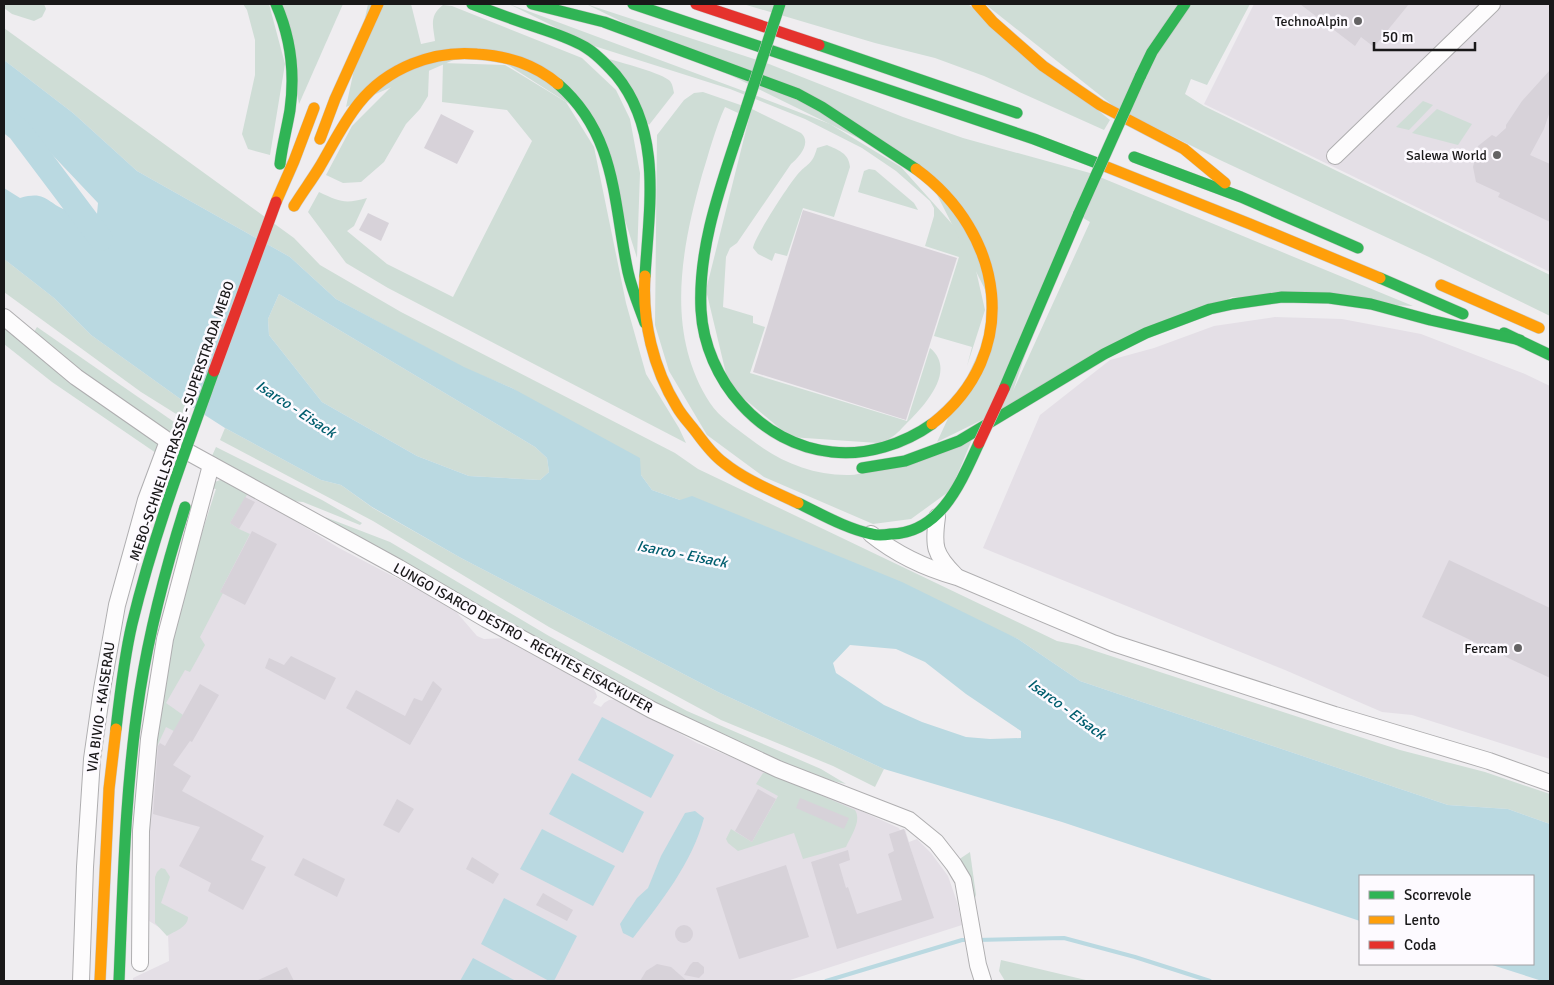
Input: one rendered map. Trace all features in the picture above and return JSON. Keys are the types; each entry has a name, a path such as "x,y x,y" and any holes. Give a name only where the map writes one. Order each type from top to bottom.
{"main road":[{"path":"276,4 287,36 292,74 290,110 280,158 276,202"},
{"path":"293,211 315,158 336,98 378,4"},
{"path":"472,4 573,41 591,50 614,73 631,96 645,128 651,175 650,223 644,290 645,323"},
{"path":"532,4 603,22 804,96 909,163 935,186 957,213 982,252 991,284 993,311 989,337 980,363 960,398 941,418 917,434 896,443 845,453 821,451 787,439 759,424 728,391 715,368 706,341 701,312 701,275 707,241 718,197 738,133 780,4"},
{"path":"633,4 1034,138 1237,217 1550,354"},
{"path":"696,4 1032,118"},
{"path":"977,4 993,22 1043,66 1100,105 1184,149 1241,196"},
{"path":"315,158 358,104 377,84 394,72 420,61 466,53 487,54 532,67 554,82 577,103 596,132 609,163 628,275 658,368 677,407 704,443 728,467 813,511 871,534 893,536 910,531 937,517 950,503 959,488 1140,77 1152,52 1185,4"},
{"path":"740,79 762,13"},
{"path":"276,202 294,161 319,94"},
{"path":"1095,142 1241,196 1367,252"},
{"name":"MEBO-SCHNELLSTRASSE - SUPERSTRADA MEBO","path":"100,981 109,789 121,686 132,625 145,575 179,468 276,202"},
{"path":"1430,280 1550,333"},
{"path":"852,468 905,461 959,441 1104,354 1146,333 1210,309 1234,304 1282,297 1329,298 1371,304 1430,320 1520,340"},
{"path":"195,480 208,459"},
{"path":"119,981 128,795 140,692 158,602 170,554 188,498"}],"street":[{"path":"1335,156 1492,4"},
{"name":"LUNGO ISARCO DESTRO - RECHTES EISACKUFER","path":"4,317 76,377 168,442 208,459 652,710 778,769 909,820 936,842 963,880 978,965 983,981"},
{"name":"VIA BIVIO - KAISERAU","path":"81,981 85,867 92,759 102,689 117,605 146,500 168,442"},
{"path":"140,963 142,831 149,739 164,639 208,459"},
{"path":"937,517 936,549 942,562 957,577"},
{"path":"871,534 889,549 934,570 957,577 1113,643 1335,716 1489,761 1550,783"}],"shaded area":[{"path":"4,4 44,4 46,9 42,17 34,21 12,14 4,8"},
{"path":"243,4 269,4 285,64 270,155 248,149 242,134 255,75 255,40 247,10"},
{"path":"281,4 343,4 299,104"},
{"path":"368,4 411,4 421,44 435,41 434,17 443,5 452,6 582,58 616,90 630,119 640,173 637,258 593,119 481,48 346,107"},
{"path":"509,4 830,124 901,167 970,244 985,310 967,366 972,347 934,336 959,257 925,246 934,216 934,208 930,201 896,171 862,148 805,119 730,89 591,45"},
{"path":"586,4 769,64 903,117 963,138 1090,173 1413,306 1232,297 937,442 997,313 925,171","holes":["1073,212 1090,222 1013,391"]},
{"path":"743,4 968,4 1110,120 1104,130 984,76 935,58 875,43"},
{"path":"985,4 1250,4 1207,85 1191,79 1185,94 1204,106 1550,275 1550,316 1429,257 1220,160 1116,108"},
{"path":"1254,4 1550,4 1550,272 1204,104"},
{"path":"4,28 294,238 320,265 401,312 675,453 698,469 1057,641 1077,645 1400,750 1485,772 1550,794 1550,824 1508,809 1448,805 1080,681 1018,639 652,490 641,475 512,388 464,368 336,299 290,257 137,171 73,113 4,60"},
{"path":"609,59 651,72 671,82 674,93 649,125"},
{"path":"443,63 505,65 566,102 594,147 626,303 646,374 686,443 388,288 346,263 308,212 319,192 343,201 367,198 354,226 347,231 387,264 453,297 532,141 507,110 442,102"},
{"path":"429,70 428,96 420,109 406,124 384,162 361,182 343,183 326,175 352,126 393,85"},
{"path":"703,92 752,109 801,133 805,141 801,154 791,164 737,243 730,248 726,257 723,307 753,316 753,323 765,327 750,373 907,421 930,348 938,357 940,367 939,378 935,388 921,408 896,434 878,443 790,437 729,386 706,290 749,118 725,107 715,132 694,203 683,262 682,320 687,348 696,376 710,403 733,426 772,454 796,466 822,473 836,475 859,474 973,437 951,490 911,519 873,524 764,477 707,435 669,371 655,325 657,135 684,100 694,93"},
{"path":"1423,101 1433,105 1409,130 1396,127"},
{"path":"1437,109 1472,124 1458,145 1412,133"},
{"path":"827,145 845,155 848,158 850,167 834,217 803,208 787,256 775,253 772,261 758,254 753,248 759,233 772,211 797,175 811,161 817,148"},
{"path":"869,169 875,170 914,203 918,210 858,192 864,171"},
{"path":"4,259 54,298 91,335 186,403 181,417 141,392 4,292"},
{"path":"279,294 535,447 547,458 549,472 540,480 469,476 417,456 322,402 269,335 268,319"},
{"name":"Fercam","path":"1275,317 1342,319 1421,334 1525,374 1550,386 1550,759 1412,715 1382,712 1285,670 983,548 1040,415 1110,360 1154,348 1214,326"},
{"path":"4,323 162,444 156,453 52,382 4,344"},
{"path":"37,327 177,424 173,435 78,368 34,332"},
{"path":"225,428 321,480 341,485 373,508 461,558 718,692 884,769 875,787 833,766 721,720 549,627 373,521 220,440"},
{"path":"216,447 322,500 362,523 360,525 303,502 291,501 211,458"},
{"path":"223,479 339,548 452,607 477,636 484,639 506,638 592,686 597,697 593,703 601,707 609,700 617,699 697,743 852,807 900,830 905,829 909,842 917,839 931,853 948,876 957,902 962,925 787,981 133,981 133,978 169,961 168,933 146,919 149,813 154,753 192,564 216,489 212,488 215,482"},
{"path":"223,479 248,493 230,523 250,534 220,592 223,593 200,637 205,645 190,672 185,670 166,703 183,715 174,731 166,727 154,753 168,661 192,564 216,489 212,488 215,482"},
{"path":"325,517 390,542 549,636 687,711 821,769 846,784 790,766 727,740 604,677 331,524"},
{"path":"763,773 769,773 855,810 857,824 846,847 803,859 794,833 738,851 728,843 726,839 731,829 752,842 778,796 756,784"},
{"path":"970,852 976,895 975,898 958,860"},
{"path":"161,868 165,869 170,877 161,903 188,917 183,926 167,936 155,923 155,877"},
{"path":"1001,960 1090,981 1005,981 999,971"}],"water":[{"path":"4,60 73,113 137,171 290,257 336,299 464,367 512,388 640,458 641,475 652,490 680,500 692,496 902,582 1018,639 1080,681 1448,805 1508,809 1550,824 1550,981 1542,981 1492,965 1534,965 1534,875 1359,875 1359,921 1062,822 884,769 718,692 461,558 372,507 341,485 321,480 225,428 186,403 91,335 54,298 4,259 4,188 20,198 29,196 42,197 61,208 75,213 97,214 98,203 26,127 4,110","holes":["279,294 535,447 547,458 549,472 540,480 469,476 417,456 322,402 269,335 268,319","850,645 896,649 925,662 966,694 1021,731 1021,738 990,739 966,737 922,722 884,705 836,673 833,663"]},
{"path":"602,717 674,755 651,798 578,760"},
{"path":"572,773 644,812 623,853 549,814"},
{"path":"695,811 704,818 699,835 684,866 665,896 633,938 623,933 620,924 637,898 648,888 661,856 685,813"},
{"path":"542,829 615,866 593,906 520,869"},
{"path":"504,898 577,936 554,981 549,981 481,944"},
{"path":"473,958 516,981 460,981"}],"building":[{"name":"TechnoAlpin","path":"1300,4 1409,4 1374,47 1361,37 1355,46"},
{"path":"1550,70 1550,111 1544,129 1530,155 1550,164 1550,222 1498,197 1500,193 1476,182 1473,167 1478,146 1492,135 1496,137 1506,128 1506,125 1522,101"},
{"path":"441,114 474,131 457,164 424,148"},
{"path":"803,210 957,258 906,420 753,372"},
{"path":"368,213 389,223 381,241 359,230"},
{"path":"245,497 255,502 239,529 230,523"},
{"path":"252,531 277,544 245,605 220,592"},
{"name":"Fercam","path":"1449,560 1550,608 1550,678 1422,617"},
{"path":"291,656 336,678 325,700 265,668 269,658 284,665"},
{"path":"433,681 442,689 410,745 346,708 356,690 405,716 414,698 422,701"},
{"path":"200,684 219,695 192,742 190,741 173,765 191,776 182,791 264,836 251,860 266,867 243,910 208,891 211,883 179,866 200,827 153,814 158,746 160,743 165,746"},
{"path":"758,789 776,799 752,842 735,831"},
{"path":"800,798 849,818 844,829 796,808"},
{"path":"397,799 414,809 399,833 383,825"},
{"path":"904,829 934,918 837,949 811,862 848,850 850,860 839,864 846,888 848,887 857,914 902,900 888,854 894,851 889,834"},
{"path":"472,857 499,874 493,884 466,869"},
{"path":"303,858 345,879 337,897 294,875"},
{"path":"786,865 809,937 739,959 716,888"},
{"path":"543,893 573,910 567,921 536,905"},
{"path":"684,925 690,928 693,934 690,940 684,943 678,940 675,934 678,928"},
{"path":"693,962 698,962 704,967 704,973 699,978 684,975"},
{"path":"657,964 671,967 687,981 640,981 646,971"},
{"path":"287,967 294,981 256,981"}],"waterway":[{"name":"Isarco - Eisack","path":"4,118 19,130 101,239"},
{"path":"977,940 1064,938 1135,957 1210,981"},
{"path":"826,981 962,940 970,940"}],"traffic: fast":[{"path":"276,4 285,30 292,70 290,110 280,164"},
{"path":"472,4 561,36 585,47 598,56 613,71 631,97 641,121 650,171 649,224 645,276"},
{"path":"532,4 604,22 798,94 822,107 916,169"},
{"path":"633,4 1034,139 1102,165"},
{"path":"738,133 780,4"},
{"path":"1140,77 1152,52 1185,4"},
{"path":"819,45 1017,113"},
{"path":"1079,213 1140,77"},
{"path":"558,84 577,104 592,125 602,147 615,195 628,272 645,323"},
{"path":"738,133 711,220 706,242 701,287 701,310 705,336 713,361 725,384 741,405 760,422 782,437 806,447 845,453 871,450 897,443 932,424"},
{"path":"1134,157 1241,197 1358,248"},
{"path":"1004,389 1079,213"},
{"path":"1380,278 1463,314"},
{"path":"862,468 905,461 959,441 1104,354 1146,333 1210,309 1233,304 1282,297 1329,298 1371,304 1430,320 1520,340"},
{"path":"1504,333 1550,355"},
{"path":"116,729 132,624 149,559 214,371"},
{"path":"798,503 834,521 874,535 908,531 923,525 947,503 965,474 979,443"},
{"path":"119,981 125,836 131,763 140,691 165,575 185,507"}],"traffic: slow":[{"path":"320,139 335,99 378,4"},
{"path":"977,4 993,22 1043,66 1100,105 1184,149 1225,183"},
{"path":"294,206 359,103 383,80 412,64 444,55 488,55 510,59 530,66 558,84"},
{"path":"276,202 314,108"},
{"path":"1102,165 1380,278"},
{"path":"916,169 946,195 969,226 984,259 992,294 991,329 981,363 961,395 932,424"},
{"path":"645,276 645,310 651,344 661,376 679,410 709,449 724,463 750,480 798,503"},
{"path":"1441,285 1539,328"},
{"path":"100,981 109,789 116,729"}],"traffic: jam":[{"path":"696,4 819,45"},
{"path":"214,371 276,202"},
{"path":"979,443 1004,389"}],"place":[{"name":"TechnoAlpin","path":"1358,21"},
{"name":"Salewa World","path":"1497,155"},
{"name":"Fercam","path":"1518,648"}]}
